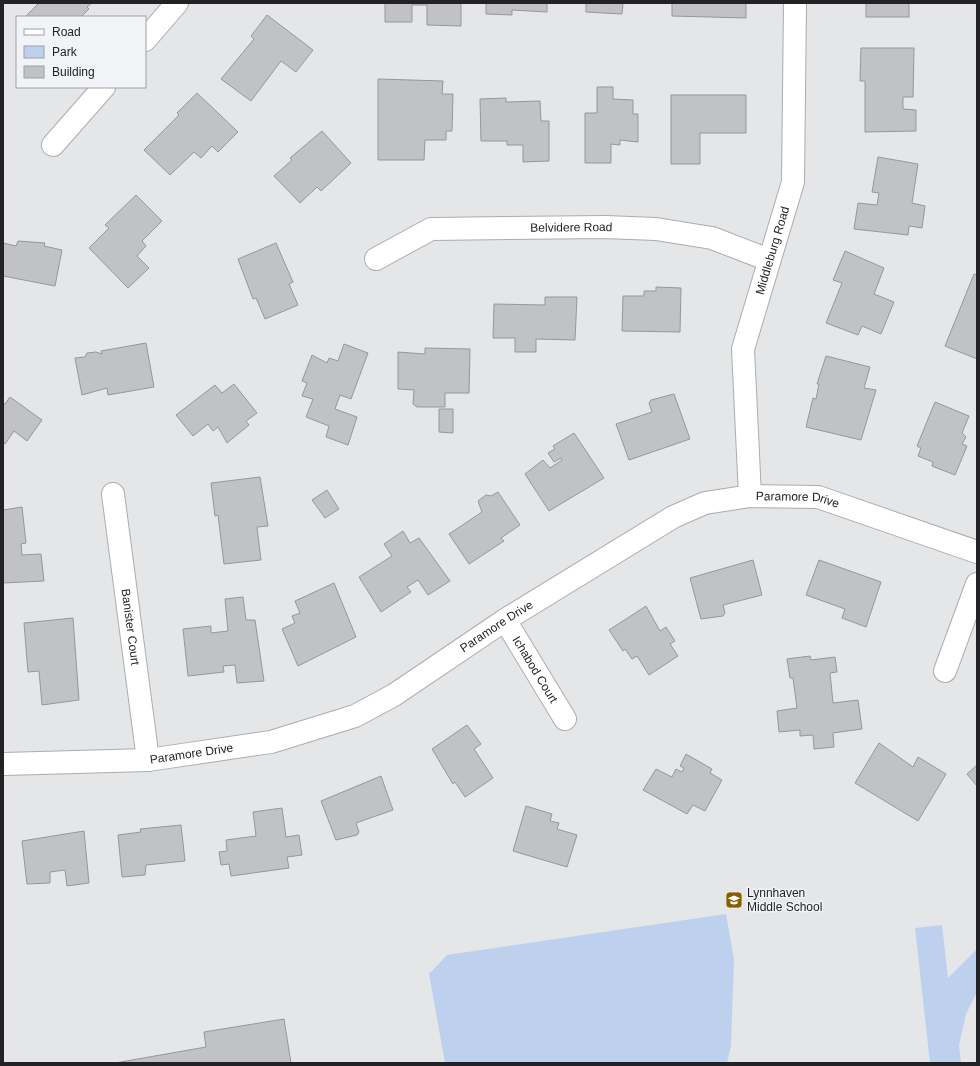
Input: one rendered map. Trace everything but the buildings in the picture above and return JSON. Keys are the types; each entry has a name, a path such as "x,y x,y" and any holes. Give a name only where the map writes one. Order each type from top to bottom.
{"street":[{"path":"146,39 177,3"},
{"name":"Middleburg Road","path":"750,496 743,349 793,182 795,3"},
{"path":"53,145 103,88"},
{"name":"Belvidere Road","path":"376,259 431,229 605,227 656,230 712,238 769,260"},
{"name":"Banister Court","path":"113,494 148,760"},
{"name":"Paramore Drive","path":"3,764 148,760 271,742 355,716 394,695 506,620 673,517 704,504 750,496 818,497 977,552"},
{"path":"945,671 977,584"},
{"name":"Ichabod Court","path":"506,620 565,719"}],"green space":[{"path":"726,914 734,959 731,1046 727,1063 445,1063 429,974 447,955"},
{"path":"942,925 948,978 977,949 977,992 966,1014 959,1045 961,1063 930,1063 915,928"}],"place":[{"name":"Lynnhaven Middle School","path":"734,900"}]}
